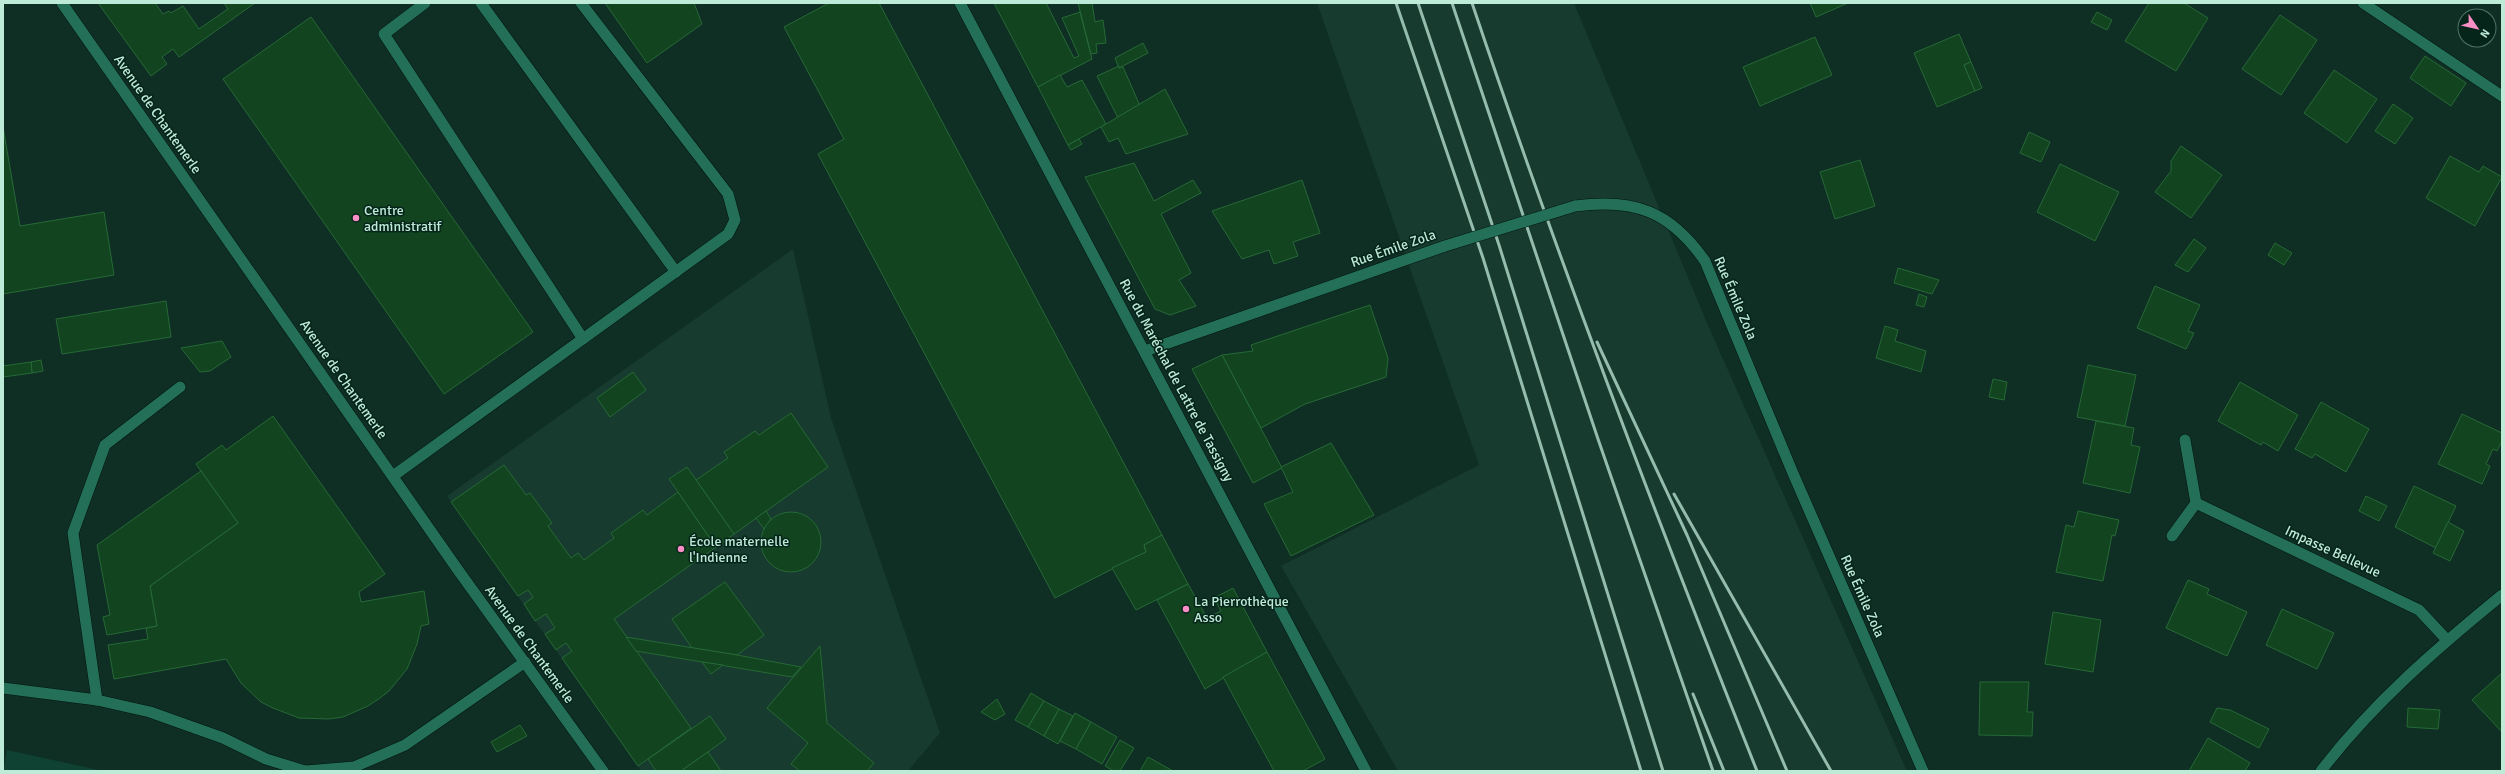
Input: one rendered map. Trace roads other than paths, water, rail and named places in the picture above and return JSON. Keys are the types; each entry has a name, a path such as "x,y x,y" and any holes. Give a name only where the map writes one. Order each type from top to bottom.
{"street":[{"name":"Avenue de Chantemerle","path":"62,3 393,476 603,771"},
{"path":"425,3 384,34 583,339"},
{"path":"481,3 676,272"},
{"path":"393,476 728,234 735,220 728,194 582,3"},
{"name":"Rue du Maréchal de Lattre de Tassigny","path":"960,3 1366,771"},
{"path":"2363,3 2502,96"},
{"name":"Rue Émile Zola","path":"1145,351 1445,246 1575,206 1602,202 1626,204 1665,219 1682,232 1705,261 1795,478 1923,771"},
{"path":"96,700 73,532 105,445 180,387"},
{"path":"2172,536 2196,503 2185,440"},
{"name":"Impasse Bellevue","path":"2196,503 2403,601 2419,610 2447,640"},
{"path":"2320,771 2349,733 2447,640 2502,595"},
{"path":"3,688 96,700 150,712 223,738 266,760 306,771 354,767 405,745 525,662"}],"railway":[{"path":"1396,3 1483,258 1641,771"},
{"path":"1418,3 1499,245 1663,771"},
{"path":"1452,3 1598,439 1713,771"},
{"path":"1472,3 1539,197 1609,389 1757,771"},
{"path":"1597,342 1687,535 1787,771"},
{"path":"1674,494 1831,771"},
{"path":"1693,694 1724,771"}],"place":[{"name":"Centre administratif","path":"356,218"},
{"name":"École maternelle l'Indienne","path":"681,549"},
{"name":"La Pierrothèque Asso","path":"1186,609"}]}
